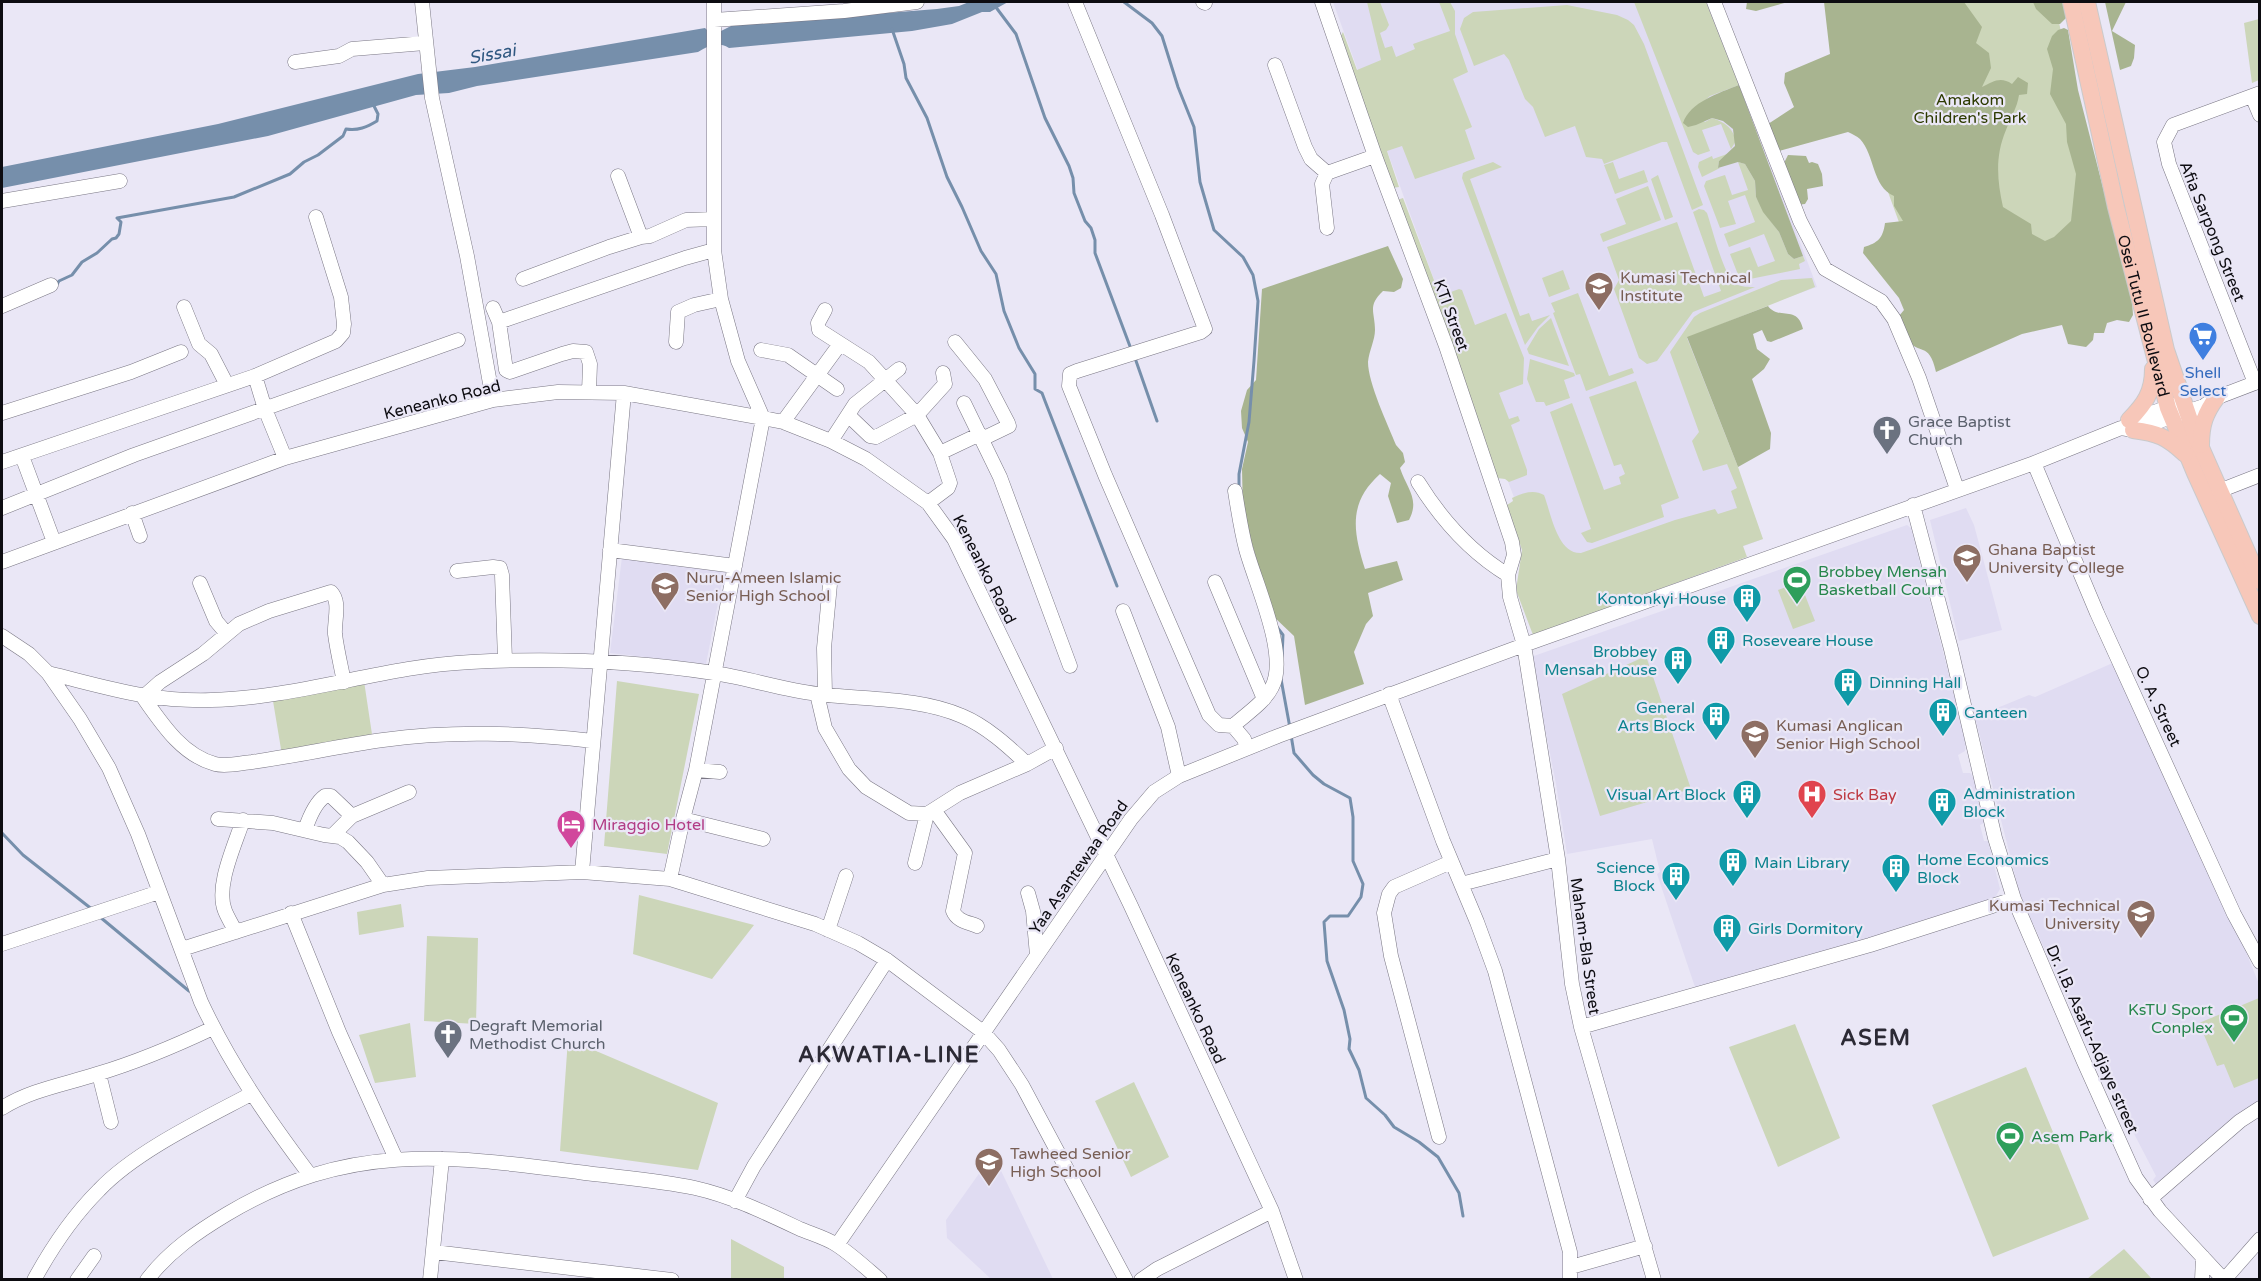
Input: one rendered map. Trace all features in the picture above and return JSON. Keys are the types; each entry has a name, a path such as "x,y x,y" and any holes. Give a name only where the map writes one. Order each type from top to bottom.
{"main road":[{"name":"Osei Tutu II Boulevard","path":"2071,2 2116,207 2152,347 2259,616"},
{"name":"Osei Tutu II Boulevard","path":"2087,2 2177,410"},
{"path":"2152,347 2151,390 2128,426 2163,436 2195,453 2202,423 2215,398"},
{"name":"Osei Tutu II Boulevard","path":"2195,453 2219,491 2259,581"}],"street":[{"path":"422,2 432,98 467,256 492,395"},
{"path":"670,879 696,770 763,418 738,361 721,299 714,250 714,2"},
{"path":"714,22 917,2"},
{"path":"1074,2 1162,215 1205,328 1201,332 1077,371 1070,374 1069,386 1207,710 1219,725 1233,726 1264,699 1273,686 1277,657 1266,611 1246,549 1235,490"},
{"name":"KTI Street","path":"1322,2 1375,156 1442,335 1496,489 1514,555 1508,575 1510,597 1524,645"},
{"path":"1714,2 1800,221 1825,269 1881,301 1894,319 1919,378 1957,489"},
{"path":"296,62 339,56 352,49 425,43"},
{"path":"1275,65 1305,147 1311,159 1327,173"},
{"path":"2256,94 2259,115"},
{"name":"Afia Sarpong Street","path":"2256,94 2173,126 2167,132 2164,142 2165,153 2257,382"},
{"path":"1327,228 1322,184 1327,173 1375,156"},
{"path":"618,176 640,237"},
{"path":"2,201 120,181"},
{"path":"2,462 255,376 336,341 343,333 343,311 316,217"},
{"path":"523,279 640,237 650,236 686,220 714,219"},
{"path":"499,322 684,258 714,250"},
{"path":"2,306 51,285"},
{"path":"676,342 678,312 694,305 721,299"},
{"path":"184,307 198,344 210,352 227,385"},
{"path":"492,395 506,370 499,322 493,308"},
{"path":"825,310 818,327 819,330 869,362 917,415 940,453 950,483 948,488 928,503"},
{"path":"2,505 37,495 134,455 458,340"},
{"path":"940,453 1009,426 985,379 955,342"},
{"path":"783,423 840,344"},
{"path":"761,350 778,351 789,355 837,389"},
{"path":"506,370 510,372 573,351 586,352 590,364 589,392"},
{"path":"2,413 131,372 181,352"},
{"path":"831,441 855,404 899,369"},
{"path":"848,415 873,438 917,415 945,384 943,373"},
{"path":"255,376 265,409 285,458"},
{"name":"Yaa Asantewaa Road","path":"837,1245 1106,854 1149,797 1179,776 1389,694 2034,463 2128,426 2177,410 2204,406 2215,398 2257,382"},
{"path":"582,872 624,393"},
{"name":"Keneanko Road","path":"2,562 285,458 492,395 624,393 783,423 831,441 866,459 928,503 954,539 1056,748 1272,1211 1296,1280"},
{"path":"964,403 1000,477 1070,666"},
{"path":"22,456 54,542"},
{"name":"O. A. Street","path":"2034,463 2097,613 2170,768 2234,914 2259,962"},
{"path":"2219,491 2259,475"},
{"path":"1418,482 1436,511 1458,534 1492,565 1508,575"},
{"name":"Dr. I.B. Asafu-Adjaye street","path":"1913,505 1951,648 1995,838 2014,899 2136,1178 2150,1199 2224,1280"},
{"path":"132,513 140,536"},
{"path":"610,550 735,566"},
{"path":"458,572 500,568 506,660"},
{"path":"1215,582 1264,699"},
{"path":"200,583 216,621 227,634"},
{"path":"830,584 821,694 825,728 849,769 866,787 909,813 930,812 960,793 1027,764 1056,748"},
{"path":"143,697 160,682 203,654 253,616 331,592 335,596 335,634 344,682"},
{"path":"1123,611 1168,727 1179,776"},
{"path":"2,636 29,654 48,673 80,719 109,768 138,834 201,1002 213,1028 265,1116 310,1175"},
{"name":"Maham-Bla Street","path":"1524,645 1558,859 1572,984 1581,1027 1654,1280"},
{"path":"48,673 143,697 210,700 245,698 416,668 506,660 555,659 714,673 821,694 930,706 962,715 979,725 1027,764"},
{"path":"1389,694 1451,862 1495,971 1570,1251 1570,1273 1645,1246"},
{"path":"143,697 163,726 189,751 204,760 219,765 272,759 383,740 462,732 527,734 593,741"},
{"path":"1233,726 1244,739 1247,748"},
{"path":"696,770 720,772"},
{"path":"332,836 352,816 409,792"},
{"path":"305,830 321,799 326,796 331,796 352,816"},
{"path":"915,863 930,812"},
{"path":"930,812 965,853 953,911 960,920 977,926"},
{"path":"218,819 273,823 340,837 367,862 383,885"},
{"path":"683,819 763,839"},
{"path":"236,932 224,910 222,896 224,877 243,820"},
{"path":"1461,884 1558,859"},
{"path":"1439,1137 1391,956 1384,913 1389,894 1394,887 1451,862"},
{"path":"182,949 383,885 428,878 582,872 670,879 815,924 858,943 887,960 983,1032 999,1050 1012,1069 1126,1280"},
{"path":"828,930 846,876"},
{"path":"2,944 159,892"},
{"path":"1028,893 1033,911 1037,955"},
{"path":"1581,1027 1870,945 2014,899"},
{"path":"291,914 339,1032 396,1159"},
{"path":"735,1201 766,1146 887,960"},
{"path":"2,1108 22,1097 151,1056 213,1028"},
{"path":"99,1074 111,1122"},
{"path":"34,1280 52,1247 99,1189 141,1157 201,1120 251,1094"},
{"path":"2150,1199 2240,1121 2259,1108"},
{"path":"147,1280 175,1249 197,1232 242,1206 310,1175 347,1165 396,1159 442,1159 498,1162 694,1188 735,1201 837,1245 880,1280"},
{"path":"430,1280 442,1159"},
{"path":"1140,1280 1157,1269 1272,1211"},
{"path":"2224,1280 2259,1239"},
{"path":"434,1252 637,1278 672,1280"},
{"path":"77,1280 94,1256"},
{"path":"2202,1280 2203,1257"}],"shaded area":[{"name":"Kumasi Technical Institute","path":"1333,2 1709,2 1817,287 1687,334 1763,539 1576,608 1551,595"},
{"name":"Ghana Baptist University College","path":"1966,508 1974,525 2002,630 1959,641 1930,520"},
{"name":"Kumasi Anglican Senior High School","path":"1907,525 1911,528 1966,741 1965,751 1958,755 1963,773 1970,773 1974,778 1986,822 1980,825 1984,841 1988,841 2000,889 1993,901 1697,993 1657,874 1660,872 1652,839 1567,854 1531,657"},
{"name":"Nuru-Ameen Islamic Senior High School","path":"622,557 724,572 706,664 610,653"},
{"name":"Kumasi Technical University","path":"2115,662 2220,889 2259,984 2259,1104 2158,1187 2153,1180 2156,1176 2091,1051 2020,895 1975,717 2029,695 2035,697"},
{"name":"Tawheed Senior High School","path":"993,1154 1053,1279 991,1279 947,1238 946,1220"}],"green space":[{"path":"1367,2 1380,2 1389,25 1380,33 1385,48 1392,46 1396,57 1415,49 1413,44 1450,31 1439,2 1450,2 1455,11 1455,34 1468,72 1453,79 1472,127 1465,130 1475,159 1415,179 1402,146 1387,151 1399,187 1392,188 1340,37 1343,32 1357,70 1381,60"},
{"path":"1634,2 1706,2 1739,85 1710,96 1689,114 1705,122 1712,118 1728,126 1736,141 1731,149 1721,124 1702,130 1710,151 1698,155 1693,152"},
{"path":"1747,2 1788,2 1756,11 1746,9"},
{"name":"Amakom Children's Park","path":"1824,2 1964,2 1982,27 1976,43 1989,53 1991,68 1982,87 2000,80 2012,84 2018,77 2028,83 2027,94 2019,95 2002,140 1998,168 1999,187 2003,207 2031,224 2032,234 2045,241 2054,237 2071,221 2076,174 2067,142 2066,124 2050,94 2053,69 2047,49 2052,36 2058,30 2064,28 2068,30 2078,90 2132,301 2133,315 2129,322 2117,320 2107,323 2104,333 2094,333 2093,340 2086,347 2068,344 2062,325 2022,334 1936,372 1927,352 1915,347 1907,339 1899,316 1904,310 1899,298 1863,253 1864,247 1879,239 1885,223 1903,221 1894,206 1894,196 1882,186 1865,146 1859,138 1848,132 1779,151 1768,124 1794,107 1784,83 1785,73 1830,54"},
{"name":"Amakom Children's Park","path":"1831,2 2054,2 2125,298 1948,357 1832,38"},
{"path":"2033,2 2067,2 2068,16 2060,24 2052,24 2036,9"},
{"path":"2105,2 2126,2 2112,31 2135,45 2134,58 2131,66 2120,70"},
{"path":"1567,5 1617,15 1634,25 1644,44 1703,205 1692,210 1667,142 1604,164 1602,159 1586,157 1575,126 1545,137 1533,107 1525,99 1509,60 1504,54 1474,66 1460,29 1464,18 1473,12"},
{"path":"2259,19 2259,80 2252,83 2244,23"},
{"path":"1739,85 1803,256 1794,259 1788,254 1779,232 1763,212 1756,197 1755,181 1745,164 1738,162 1718,168 1719,161 1735,146 1733,129 1723,121 1712,118 1688,127 1683,123 1692,109 1699,104"},
{"path":"1727,154 1719,161 1718,168 1720,168 1702,177 1698,167 1699,162 1712,156 1713,159"},
{"path":"1788,155 1806,156 1809,163 1818,164 1822,174 1823,186 1807,189 1808,199 1805,204 1796,205 1784,163"},
{"path":"1493,162 1502,167 1470,179 1520,316 1529,313 1532,321 1550,315 1525,345 1462,178 1463,173"},
{"path":"1613,162 1619,179 1644,170 1648,182 1615,194 1604,165"},
{"path":"1738,162 1745,164 1755,181 1756,197 1779,232 1788,254 1794,259 1803,256 1805,261 1799,264 1800,269 1750,279 1741,278 1737,272 1730,254 1750,247 1758,267 1775,261 1764,234 1729,247 1724,234 1755,222 1745,195 1728,201 1736,224 1720,228 1704,186 1706,181 1725,175 1732,195 1748,190"},
{"path":"1658,175 1673,217 1665,220 1651,179"},
{"path":"1648,186 1661,220 1603,242 1600,234 1626,224 1616,199"},
{"path":"1403,198 1440,296 1462,290 1475,325 1506,313 1524,358 1523,384 1499,393 1509,419 1518,416 1520,421 1511,425 1527,475 1509,482 1497,478 1397,200"},
{"path":"1699,209 1707,213 1723,263 1732,280 1740,286 1755,287 1693,312 1657,361 1647,364 1639,358 1614,289 1619,280 1607,247 1677,222 1704,297 1721,291 1693,212"},
{"path":"1388,246 1403,279 1401,288 1394,292 1383,291 1373,305 1375,334 1368,362 1371,381 1379,404 1396,445 1403,453 1405,462 1400,468 1411,494 1413,506 1409,520 1397,523 1388,496 1391,483 1380,474 1362,496 1356,518 1356,530 1365,569 1397,561 1403,580 1368,593 1373,616 1366,624 1354,652 1364,684 1305,705 1294,636 1273,616 1243,513 1242,469 1248,442 1242,428 1241,411 1247,390 1256,380 1262,289"},
{"path":"1563,270 1570,289 1549,297 1542,278"},
{"path":"1812,278 1815,287 1687,338 1738,467 1763,539 1743,546 1747,557 1533,635 1516,590 1522,550 1507,505 1513,501 1512,498 1528,492 1544,495 1552,522 1561,540 1573,552 1581,553 1675,520 1715,509 1718,514 1737,508 1731,491 1737,488 1727,464 1703,471 1692,441 1699,432 1670,352 1694,317 1700,313 1781,280"},
{"path":"1578,293 1609,376 1632,368 1634,373 1586,391 1580,374 1576,375 1551,303"},
{"path":"1768,306 1777,312 1797,317 1803,329 1771,342 1767,341 1762,330 1753,334 1757,349 1770,359 1764,369 1752,379 1771,433 1770,449 1738,467 1687,337"},
{"path":"1551,318 1569,366 1529,354 1527,349 1539,329"},
{"path":"1530,359 1574,373 1575,376 1564,380 1570,398 1546,406 1544,402 1536,402 1527,379"},
{"path":"1636,381 1679,498 1661,505 1664,517 1592,543 1587,542 1581,533 1591,529 1550,412 1572,403 1604,490 1621,484 1619,477 1625,474 1621,464 1614,466 1589,397"},
{"name":"Brobbey Mensah Basketball Court","path":"1800,582 1815,621 1793,629 1778,590"},
{"path":"1646,656 1691,789 1600,816 1562,694"},
{"path":"364,681 373,741 282,755 272,695"},
{"path":"617,681 699,694 667,854 604,846"},
{"path":"639,895 754,925 712,979 633,954"},
{"path":"401,904 404,927 359,935 357,912"},
{"path":"427,936 478,938 476,1024 424,1021"},
{"name":"KsTU Sport Conplex","path":"2259,998 2259,1078 2234,1088 2224,1064 2217,1066 2199,1023"},
{"path":"410,1023 416,1077 375,1083 359,1035"},
{"path":"1795,1024 1840,1138 1778,1167 1729,1047"},
{"path":"568,1039 718,1103 698,1170 560,1151"},
{"name":"Asem Park","path":"2026,1067 2089,1219 1993,1257 1932,1105"},
{"path":"1134,1082 1169,1157 1131,1177 1095,1101"},
{"path":"731,1239 784,1267 784,1279 731,1279"},
{"path":"2124,1249 2152,1279 2087,1279"}],"water":[{"path":"969,2 1008,2 990,12 982,12 952,24 912,31 729,48 709,46 698,52 477,86 449,93 416,95 268,136 2,188 2,167 218,124 418,74 475,67 705,28 709,32 721,31 733,25 937,9"}],"waterway":[{"path":"1124,2 1152,23 1162,36 1178,87 1194,127 1200,182 1214,230 1243,257 1253,275 1258,301 1249,422 1239,474 1239,489"},
{"path":"995,6 1016,34 1045,118 1069,166 1074,193 1085,221 1091,228 1095,240 1095,253 1131,349"},
{"path":"892,29 904,64 906,78 927,118 947,177 981,251 996,274 1004,311 1019,348 1035,374 1035,389 1042,393 1117,586"},
{"path":"56,286 59,281 72,275 82,262 116,238 121,222 117,218 234,197 290,174 343,136 346,129 362,128 377,121 378,114 374,106"},
{"path":"1135,358 1157,421"},
{"path":"1277,627 1283,635 1282,657"},
{"path":"1281,679 1290,728"},
{"path":"1291,735 1294,753 1313,775 1324,784 1350,798 1353,817 1353,861 1363,884 1361,897 1348,916 1330,916 1324,922 1327,961 1344,1010 1350,1039 1349,1049 1359,1070 1366,1098 1385,1115 1394,1127 1438,1157 1459,1193 1463,1216"},
{"path":"2,833 23,855 93,910"},
{"path":"100,917 189,991"}],"place":[{"name":"Kumasi Technical Institute","path":"1599,312"},
{"name":"Shell Select","path":"2203,362"},
{"name":"Grace Baptist Church","path":"1887,456"},
{"name":"Ghana Baptist University College","path":"1967,584"},
{"name":"Brobbey Mensah Basketball Court","path":"1797,606"},
{"name":"Nuru-Ameen Islamic Senior High School","path":"665,612"},
{"name":"Kontonkyi House","path":"1747,624"},
{"name":"Roseveare House","path":"1721,666"},
{"name":"Brobbey Mensah House","path":"1678,686"},
{"name":"Dinning Hall","path":"1848,708"},
{"name":"Canteen","path":"1943,738"},
{"name":"General Arts Block","path":"1716,742"},
{"name":"Kumasi Anglican Senior High School","path":"1755,760"},
{"name":"Visual Art Block","path":"1747,820"},
{"name":"Sick Bay","path":"1812,820"},
{"name":"Administration Block","path":"1942,828"},
{"name":"Miraggio Hotel","path":"571,850"},
{"name":"Main Library","path":"1733,888"},
{"name":"Home Economics Block","path":"1896,894"},
{"name":"Science Block","path":"1676,902"},
{"name":"Kumasi Technical University","path":"2141,940"},
{"name":"Girls Dormitory","path":"1727,954"},
{"name":"KsTU Sport Conplex","path":"2234,1044"},
{"name":"Degraft Memorial Methodist Church","path":"448,1060"},
{"name":"Asem Park","path":"2010,1162"},
{"name":"Tawheed Senior High School","path":"989,1188"}],"district":[{"name":"ASEM","path":"1876,1037"},
{"name":"AKWATIA-LINE","path":"889,1054"}],"water label":[{"name":"Sissai","path":"492,54"}]}
